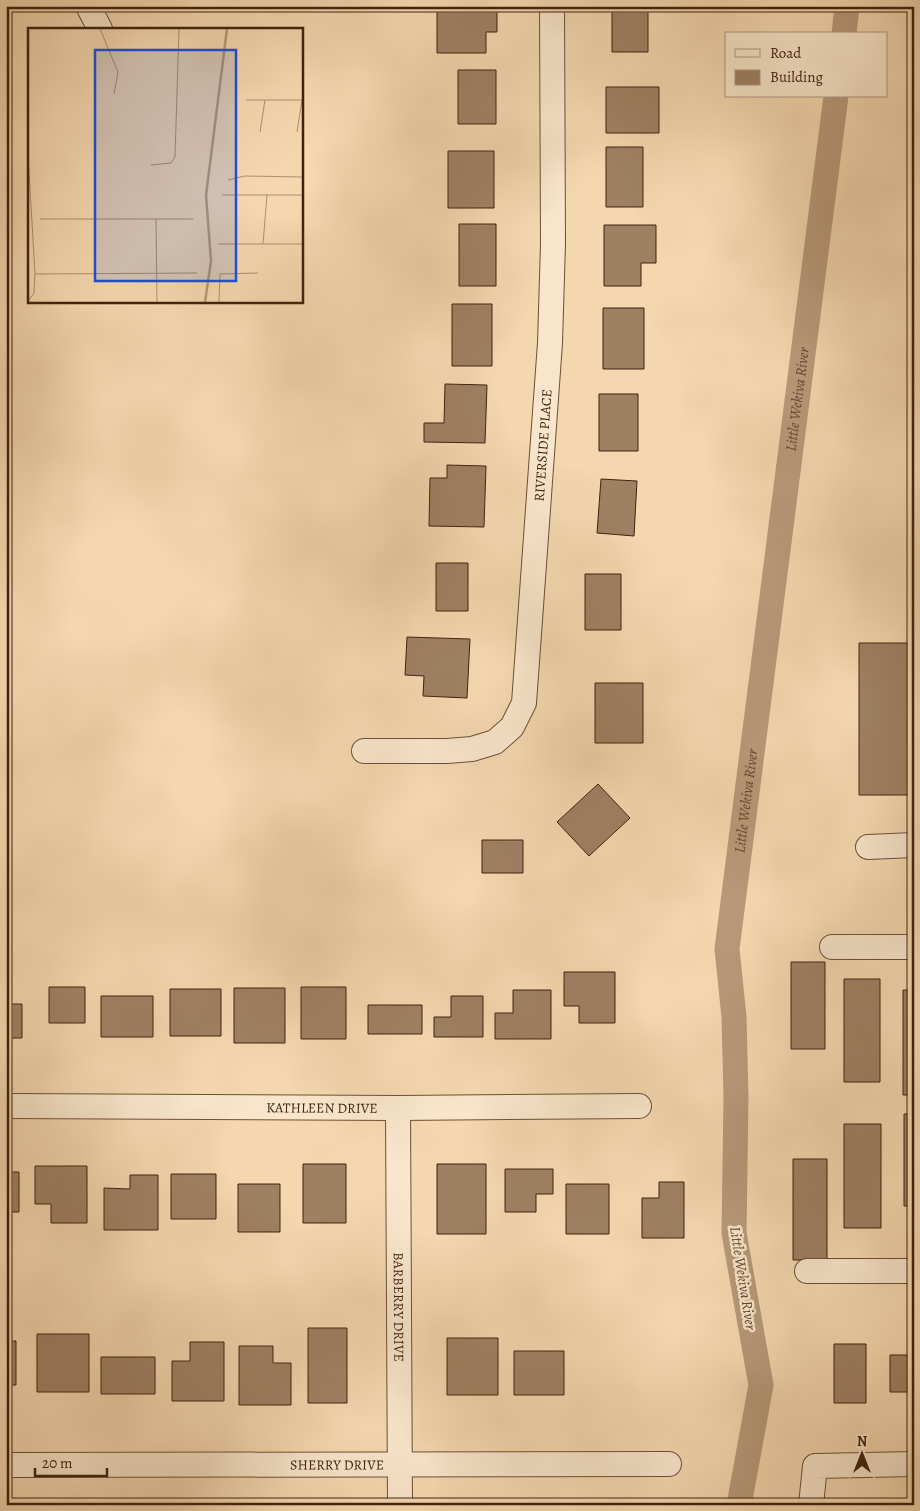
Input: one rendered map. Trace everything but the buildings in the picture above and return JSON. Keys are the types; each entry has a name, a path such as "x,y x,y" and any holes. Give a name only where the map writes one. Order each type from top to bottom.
{"street":[{"path":"88,6 99,28"},
{"name":"RIVERSIDE PLACE","path":"364,751 447,751 472,749 495,742 512,727 524,703 550,343 553,244 552,6"},
{"path":"868,848 914,845"},
{"path":"832,947 914,947"},
{"name":"KATHLEEN DRIVE","path":"6,1106 398,1108 640,1106"},
{"name":"BARBERRY DRIVE","path":"398,1108 400,1505"},
{"path":"808,1271 914,1271"},
{"name":"SHERRY DRIVE","path":"6,1465 669,1464"},
{"path":"811,1505 814,1466 914,1464"}],"waterway":[{"name":"Little Wekiva River","path":"844,32 847,6"},
{"name":"Little Wekiva River","path":"739,1505 761,1385 734,1233 736,1096 734,1017 727,949 836,98"}]}
